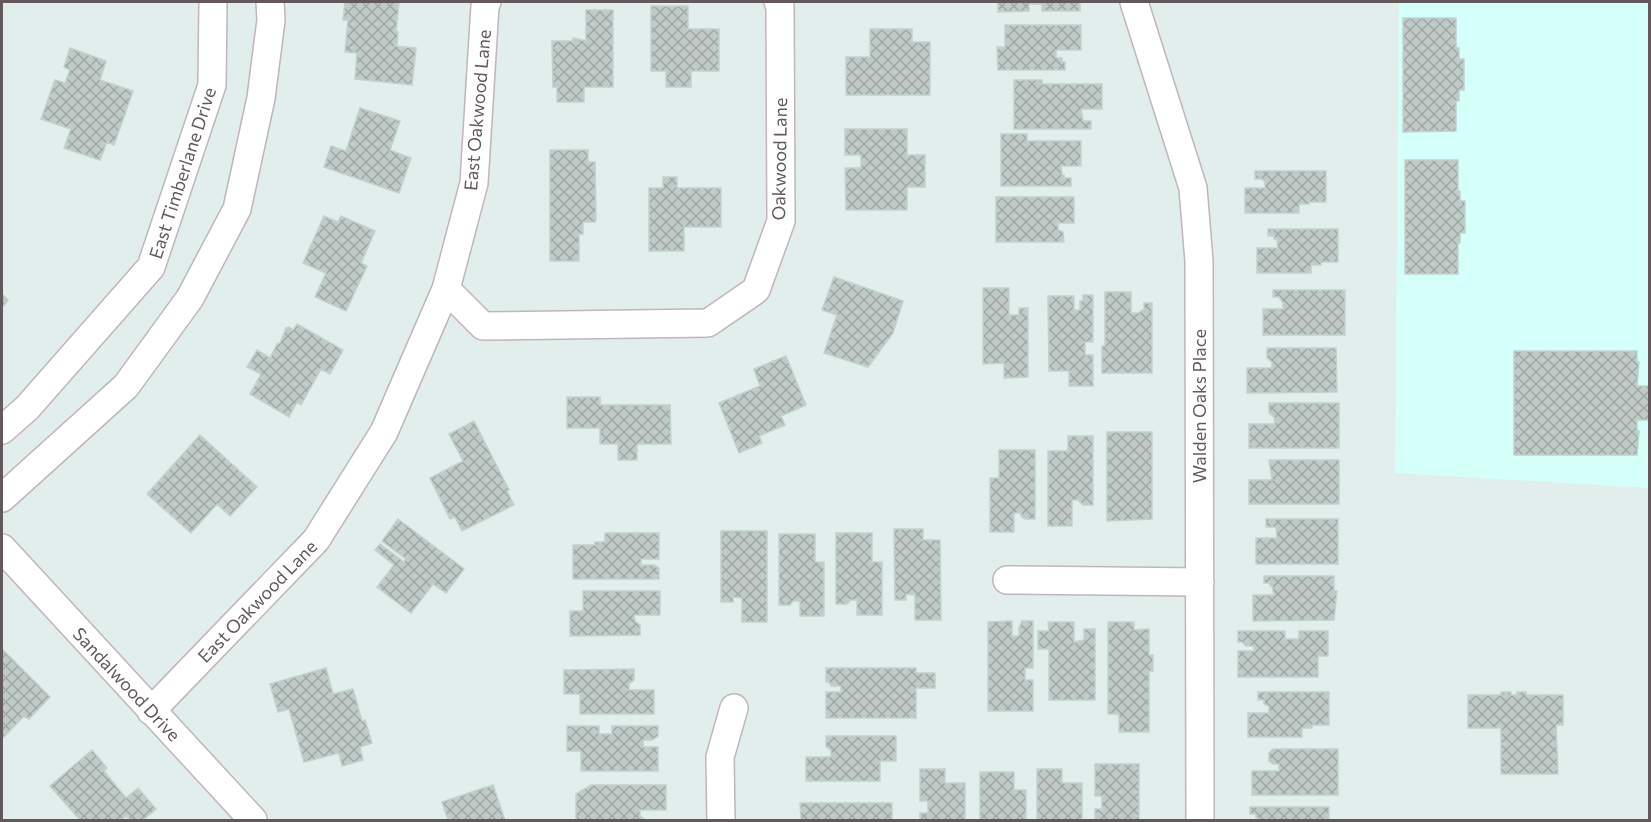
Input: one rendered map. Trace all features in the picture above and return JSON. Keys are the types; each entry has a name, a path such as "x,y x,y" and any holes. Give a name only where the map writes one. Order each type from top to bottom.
{"street":[{"name":"East Timberlane Drive","path":"2,430 27,408 151,267 212,86 213,2"},
{"path":"2,498 126,386 190,298 237,209 261,98 271,20 270,2"},
{"name":"East Oakwood Lane","path":"151,711 316,540 384,432 446,289 474,183 487,2"},
{"name":"Oakwood Lane","path":"446,289 483,326 708,323 756,290 781,221 780,6 778,2"},
{"name":"Walden Oaks Place","path":"1134,2 1193,188 1199,261 1200,820"},
{"name":"Sandalwood Drive","path":"2,548 253,820"},
{"path":"1007,580 1200,582"},
{"path":"721,820 720,756 734,708"}],"shaded area":[{"path":"1399,2 1649,2 1649,488 1395,473"}],"building":[{"path":"345,2 399,2 397,45 394,46 416,48 412,85 355,79 357,53 345,52 348,20 343,20"},
{"path":"998,2 1080,2 1080,11 1042,11 1042,4 1029,4 1029,11 998,12"},
{"path":"651,6 688,6 688,29 719,29 719,71 691,71 691,87 666,87 666,71 651,71"},
{"path":"586,10 613,10 613,87 584,87 584,102 557,102 557,87 553,87 552,41 573,41 573,38 586,41"},
{"path":"1403,18 1456,18 1456,48 1459,48 1459,59 1464,59 1464,90 1459,90 1459,101 1456,101 1456,131 1403,132"},
{"path":"1005,25 1081,25 1081,50 1056,50 1056,58 1062,58 1062,62 1065,62 1065,70 998,70 997,47 1005,47"},
{"path":"870,29 912,29 912,42 930,42 930,95 846,95 846,57 870,57"},
{"path":"70,48 106,61 100,80 133,91 114,145 107,142 100,160 64,148 71,129 41,119 55,80 65,83 70,70 64,67"},
{"path":"1014,80 1042,80 1042,84 1102,84 1102,109 1081,109 1083,121 1091,121 1091,129 1014,129"},
{"path":"360,108 400,121 390,150 411,158 399,193 324,167 331,146 346,151"},
{"path":"845,129 907,129 907,155 925,155 925,187 907,187 907,210 846,210 845,168 861,168 861,155 845,155"},
{"path":"1001,134 1027,134 1027,141 1081,141 1081,166 1061,166 1064,178 1071,178 1071,186 1001,186"},
{"path":"550,150 588,150 588,162 595,162 596,219 595,222 583,222 583,234 579,234 579,261 550,261"},
{"path":"1405,160 1458,160 1458,191 1460,191 1460,201 1465,201 1465,233 1460,233 1460,243 1458,243 1458,274 1405,274"},
{"path":"1255,171 1326,171 1326,202 1299,204 1299,213 1245,213 1245,188 1265,188 1265,182 1262,179 1255,179"},
{"path":"663,177 677,177 677,188 721,188 721,227 684,227 684,251 649,251 649,188 663,188"},
{"path":"996,197 1074,197 1074,223 1058,223 1058,230 1063,232 1064,242 996,242"},
{"path":"324,216 338,222 341,216 375,231 361,263 367,266 346,311 315,297 326,273 303,263"},
{"path":"1268,229 1338,229 1338,262 1321,262 1321,265 1311,265 1311,273 1257,273 1257,248 1278,248 1277,239 1274,239 1274,236 1268,236"},
{"path":"834,277 903,301 893,333 868,367 824,353 837,315 822,310"},
{"path":"983,288 1009,288 1009,315 1019,315 1019,308 1028,308 1028,377 1004,378 1004,363 983,364"},
{"path":"1273,290 1345,290 1345,335 1263,335 1263,309 1283,309 1283,303 1279,297 1273,297"},
{"path":"1105,292 1131,292 1131,313 1138,313 1144,309 1144,303 1152,303 1152,373 1102,373 1102,346 1105,346"},
{"path":"2,294 8,300 2,308"},
{"path":"1083,295 1093,295 1093,342 1085,342 1085,355 1093,355 1093,386 1069,386 1069,371 1049,371 1048,296 1074,296 1074,310 1080,310"},
{"path":"297,324 343,350 330,374 321,369 301,405 297,402 289,417 250,394 261,374 247,367 257,350 270,358 286,328 293,330"},
{"path":"1267,348 1336,348 1337,392 1247,393 1247,368 1272,368 1272,362 1267,358"},
{"path":"1514,351 1637,351 1637,362 1639,362 1637,386 1650,386 1650,420 1637,420 1637,431 1639,431 1637,455 1514,455"},
{"path":"786,356 806,405 781,416 785,425 759,436 762,443 739,453 719,403 760,386 754,369"},
{"path":"567,397 600,397 600,405 670,405 671,444 637,444 637,460 618,460 618,444 600,444 600,428 567,428"},
{"path":"1269,403 1339,403 1339,448 1249,448 1249,424 1275,424 1274,417 1269,413"},
{"path":"474,421 509,490 507,491 514,505 462,531 455,517 450,519 430,478 463,461 449,434"},
{"path":"1107,432 1152,432 1152,519 1107,521"},
{"path":"200,435 257,487 230,516 217,504 191,533 147,494"},
{"path":"1068,436 1093,436 1093,505 1083,505 1078,500 1072,500 1072,526 1048,526 1048,451 1068,451"},
{"path":"999,450 1035,450 1035,519 1025,519 1021,513 1014,513 1014,532 990,532 990,478 999,478"},
{"path":"1269,460 1339,460 1339,504 1249,504 1249,480 1272,480"},
{"path":"398,519 464,569 446,593 433,584 411,613 377,587 394,565 375,550 380,544 404,562 406,559 382,541"},
{"path":"1266,519 1338,519 1338,564 1256,564 1256,538 1277,538 1276,527 1266,527"},
{"path":"894,529 923,529 923,540 940,540 941,620 915,620 915,595 906,594 906,600 895,600"},
{"path":"721,531 767,531 767,622 742,622 742,598 733,597 733,602 721,602"},
{"path":"605,533 659,533 659,559 641,559 641,565 654,565 659,568 659,579 573,579 573,545 595,545 595,542 605,542"},
{"path":"836,533 872,533 872,562 882,562 882,615 857,615 857,600 851,600 847,604 836,604"},
{"path":"779,534 815,534 815,562 824,562 824,616 800,616 800,601 793,601 790,605 779,605"},
{"path":"1264,576 1334,576 1334,591 1337,591 1334,620 1253,621 1253,595 1274,595 1270,583 1264,583"},
{"path":"583,591 660,591 660,615 634,615 635,621 640,625 640,635 570,636 570,611 583,611"},
{"path":"1012,621 1012,636 1019,636 1022,621 1033,621 1033,668 1025,668 1025,680 1033,680 1033,711 988,711 988,622"},
{"path":"1048,622 1074,622 1074,642 1084,640 1084,629 1095,629 1095,700 1049,700 1049,649 1038,649 1038,631 1049,631"},
{"path":"1108,622 1134,622 1134,630 1149,629 1149,655 1153,655 1153,671 1149,671 1149,732 1119,732 1119,714 1108,714"},
{"path":"1238,631 1285,631 1285,639 1299,639 1299,631 1328,631 1328,656 1318,656 1318,677 1238,677 1238,651 1254,651 1254,646 1246,646 1238,642"},
{"path":"2,649 50,697 29,719 24,716 2,739"},
{"path":"326,668 333,694 353,689 362,721 365,720 372,743 360,747 363,760 342,766 339,753 304,762 289,709 278,712 270,684"},
{"path":"826,668 916,668 916,673 935,673 935,688 916,688 916,718 826,718 826,692 841,692 841,686 831,686 829,682 826,682"},
{"path":"634,669 634,680 629,684 629,690 654,690 654,714 580,714 580,694 564,694 564,670"},
{"path":"1258,692 1329,692 1329,725 1312,725 1312,728 1302,728 1302,737 1248,737 1248,713 1269,713 1269,706 1264,704 1264,700 1258,700"},
{"path":"1501,692 1511,692 1511,695 1526,692 1526,695 1563,695 1563,725 1556,725 1558,774 1501,774 1501,728 1468,728 1468,695 1501,695"},
{"path":"567,726 599,726 599,734 612,734 612,726 658,726 658,736 652,740 643,740 643,747 658,747 658,771 581,771 581,751 567,751"},
{"path":"826,736 896,736 896,761 880,761 880,781 806,781 806,757 831,757 831,750 826,747"},
{"path":"1273,749 1338,749 1338,795 1252,795 1252,771 1279,771 1279,764 1269,761 1269,753"},
{"path":"92,750 107,768 104,771 126,798 138,788 156,809 143,820 131,820 126,816 121,820 80,820 50,786"},
{"path":"1095,764 1139,764 1139,820 1095,820 1095,809 1102,809 1102,796 1095,796"},
{"path":"920,769 945,769 945,783 965,783 965,820 920,820 920,813 928,813 928,801 920,801"},
{"path":"1037,769 1062,769 1062,783 1082,783 1082,820 1037,820"},
{"path":"980,772 1014,772 1014,790 1026,790 1026,820 980,820"},
{"path":"493,785 505,820 448,820 442,802"},
{"path":"591,785 666,785 666,810 640,810 640,816 646,820 576,820 576,794"},
{"path":"800,803 892,803 892,820 801,820"},
{"path":"1250,807 1329,807 1329,820 1260,820 1256,814 1250,814"}]}
